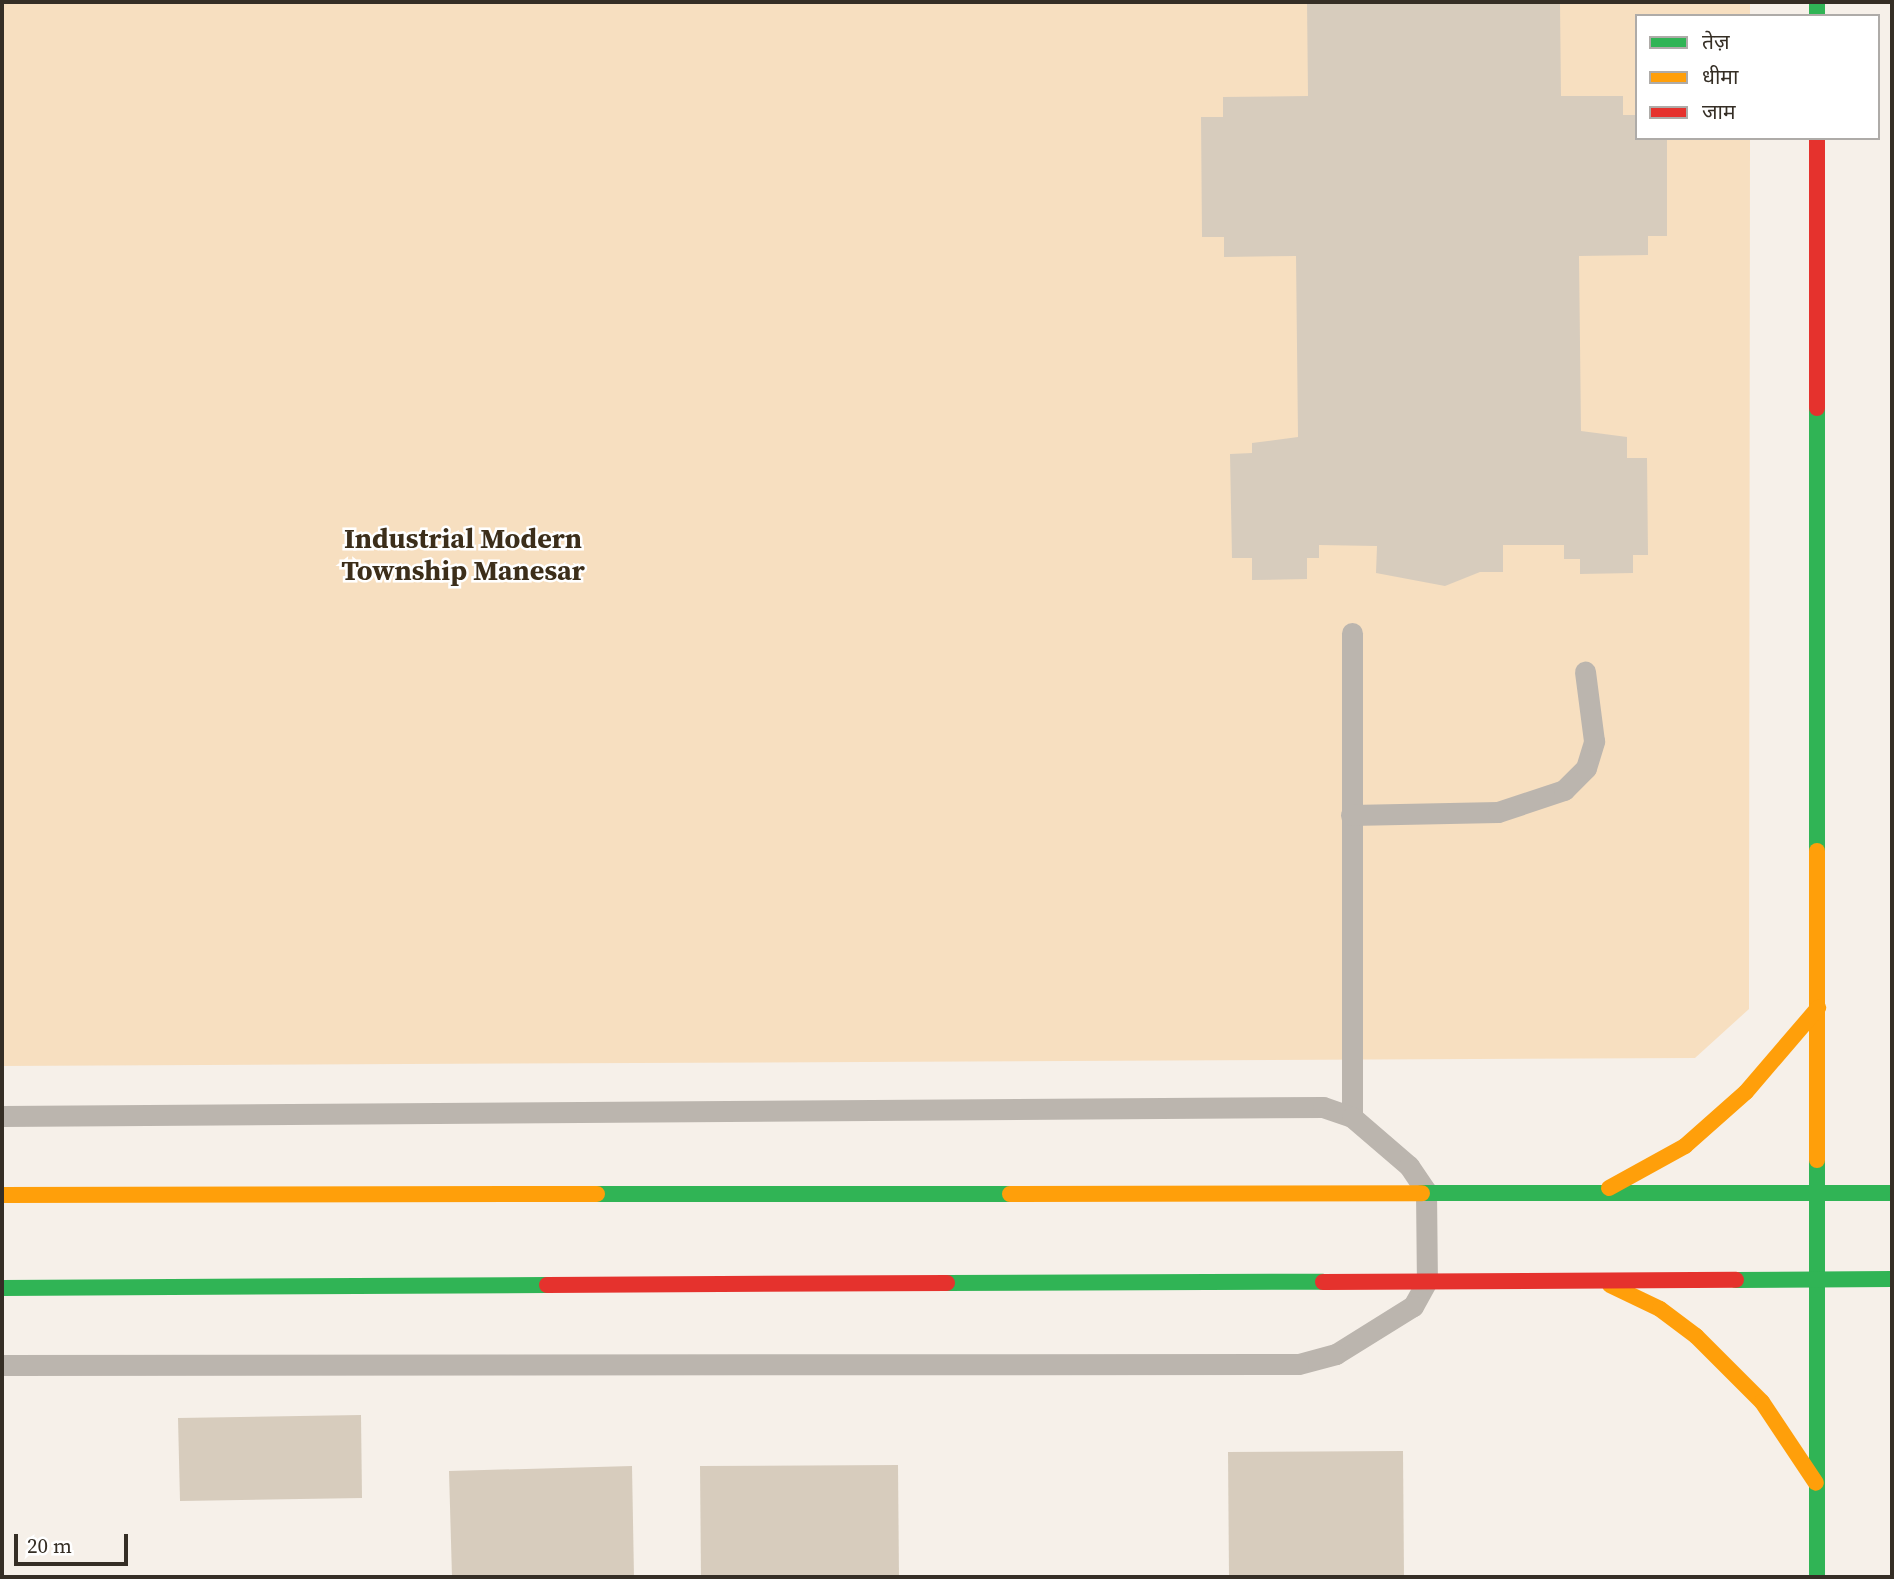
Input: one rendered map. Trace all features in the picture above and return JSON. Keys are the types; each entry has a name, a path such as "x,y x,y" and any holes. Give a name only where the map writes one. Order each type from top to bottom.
{"street":[{"path":"1817,140 1818,1008 1821,1195 1817,1577"},
{"path":"1597,1193 1651,1169 1685,1146 1746,1092 1818,1008"},
{"path":"2,1195 1426,1191 1821,1195 1892,1193"},
{"path":"1595,1279 1638,1296 1696,1336 1762,1402 1816,1483"},
{"path":"2,1288 1892,1279"}],"lane":[{"path":"1352,633 1353,1117"},
{"path":"1351,815 1498,812 1564,790 1586,768 1594,741 1585,672"},
{"path":"2,1116 1323,1107 1353,1117 1409,1166 1426,1191 1427,1281 1413,1306 1336,1354 1298,1364 2,1365"}],"shaded area":[{"path":"2,2 1750,2 1750,14 1635,14 1635,140 1750,140 1749,1009 1695,1058 2,1066"}],"building":[{"path":"1307,2 1560,3 1561,96 1623,96 1623,115 1635,115 1635,140 1667,140 1667,236 1648,236 1648,255 1579,256 1581,431 1627,437 1627,458 1647,458 1648,555 1633,555 1633,573 1580,574 1580,559 1564,559 1564,545 1503,545 1503,572 1480,572 1445,586 1376,573 1377,546 1319,545 1319,558 1307,558 1307,579 1252,580 1252,558 1232,558 1230,454 1252,453 1252,443 1298,437 1296,256 1224,257 1224,237 1202,237 1201,117 1223,117 1223,97 1308,96"},
{"path":"361,1415 362,1498 180,1501 178,1418"},
{"path":"1403,1451 1404,1577 1229,1577 1228,1452"},
{"path":"898,1465 899,1577 701,1577 700,1466"},
{"path":"632,1466 634,1577 452,1577 449,1471"}],"traffic: fast":[{"path":"1817,2 1817,14"},
{"path":"1817,408 1817,851"},
{"path":"1817,1160 1817,1577"},
{"path":"1422,1193 1892,1193"},
{"path":"597,1194 1010,1194"},
{"path":"1736,1280 1892,1279"},
{"path":"947,1283 1323,1282"},
{"path":"2,1288 547,1285"}],"traffic: slow":[{"path":"1817,851 1817,1160"},
{"path":"1609,1188 1685,1146 1746,1092 1818,1008"},
{"path":"1010,1194 1422,1193"},
{"path":"2,1195 597,1194"},
{"path":"1610,1285 1660,1309 1696,1336 1762,1402 1816,1483"}],"traffic: jam":[{"path":"1817,140 1817,408"},
{"path":"1323,1282 1736,1280"},
{"path":"547,1285 947,1283"}],"district":[{"name":"Industrial Modern Township Manesar","path":"463,554"}]}
